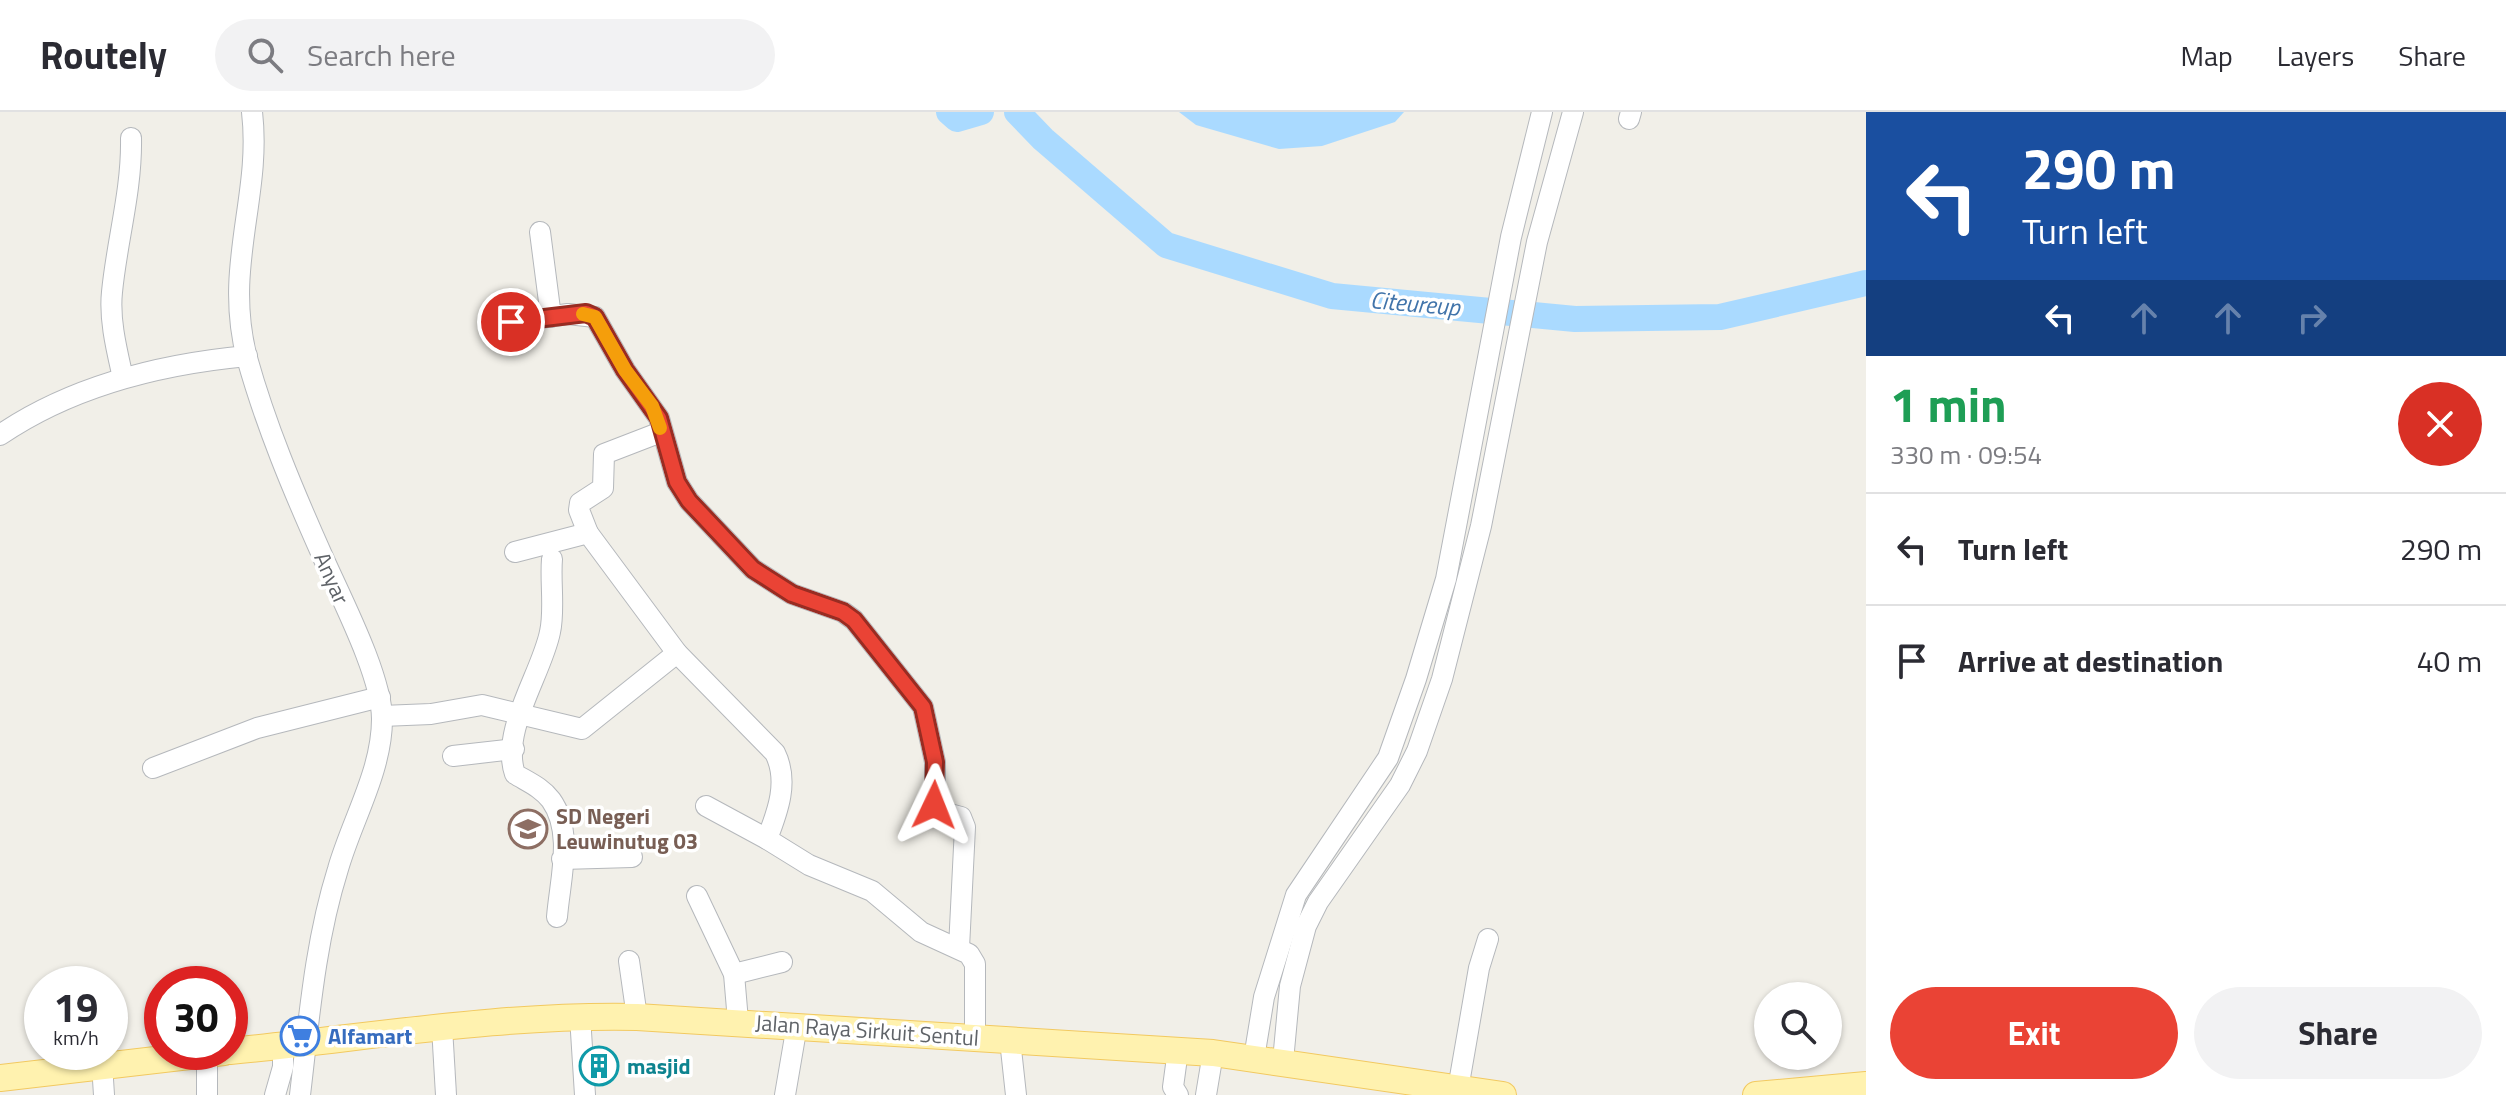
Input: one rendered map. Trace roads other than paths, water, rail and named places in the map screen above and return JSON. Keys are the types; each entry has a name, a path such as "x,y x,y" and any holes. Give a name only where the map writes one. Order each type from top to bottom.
{"main road":[{"name":"Jalan Raya Sirkuit Sentul","path":"248,1049 442,1027 580,1016 637,1017 1213,1053 1503,1095"},
{"name":"Jalan Raya Sirkuit Sentul","path":"0,1078 58,1070"},
{"path":"1756,1095 1866,1085"}],"street":[{"name":"Anyar","path":"252,112 251,166 237,270 239,318 247,356 274,443 346,609 381,707"},
{"path":"1254,1058 1286,957 1296,895 1388,758 1446,579 1511,237 1542,112"},
{"path":"1283,1061 1290,986 1286,957 1318,902 1400,785 1428,724 1461,613 1537,242 1573,112"},
{"path":"123,378 115,343 112,294 132,173 131,138"},
{"path":"540,232 551,317"},
{"path":"511,322 586,313 595,317 625,370 652,406 683,493 753,569 792,594 843,612 854,620 923,707 935,762 935,810 961,817 965,827 959,948"},
{"path":"0,435 70,399 123,378 149,370 247,356"},
{"path":"1485,377 1509,382"},
{"path":"661,432 604,454 603,488 580,503 579,510 588,533 677,653 775,753 783,768 779,801 767,839"},
{"path":"515,552 588,533"},
{"path":"552,559 551,632 522,713 514,749 515,774 531,781 550,799 562,821 565,848 557,917"},
{"path":"153,768 257,728 381,707 431,714 482,705 582,729 677,653"},
{"path":"275,1095 294,1044 324,917 373,770 381,707"},
{"path":"453,756 514,749"},
{"path":"706,806 809,865 872,891 921,932 969,954 975,964 975,1038"},
{"path":"562,859 632,857"},
{"path":"697,896 734,974 738,1021"},
{"path":"1458,1089 1479,968 1488,939"},
{"path":"629,961 637,1017"},
{"path":"734,974 782,962"},
{"path":"580,1016 585,1095"},
{"path":"785,1095 797,1025"},
{"path":"442,1027 446,1095"},
{"path":"1016,1041 1025,1076"},
{"path":"1016,1041 1016,1095"},
{"path":"294,1044 300,1095"},
{"path":"1178,1050 1173,1087 1178,1095"},
{"path":"1206,1095 1213,1053"},
{"path":"102,1070 104,1095"},
{"path":"207,1095 215,1070"}],"water":[{"path":"1179,112 1404,112 1395,122 1322,146 1279,149 1196,125"}],"waterway":[{"name":"Citeureup","path":"949,112 957,119 981,112"},
{"name":"Citeureup","path":"1017,112 1043,139 1166,245 1332,296 1575,319 1720,317 1866,283"}],"place":[{"name":"SD Negeri Leuwinutug 03","path":"528,829"},
{"name":"Alfamart","path":"300,1036"},
{"name":"masjid","path":"599,1066"}]}
